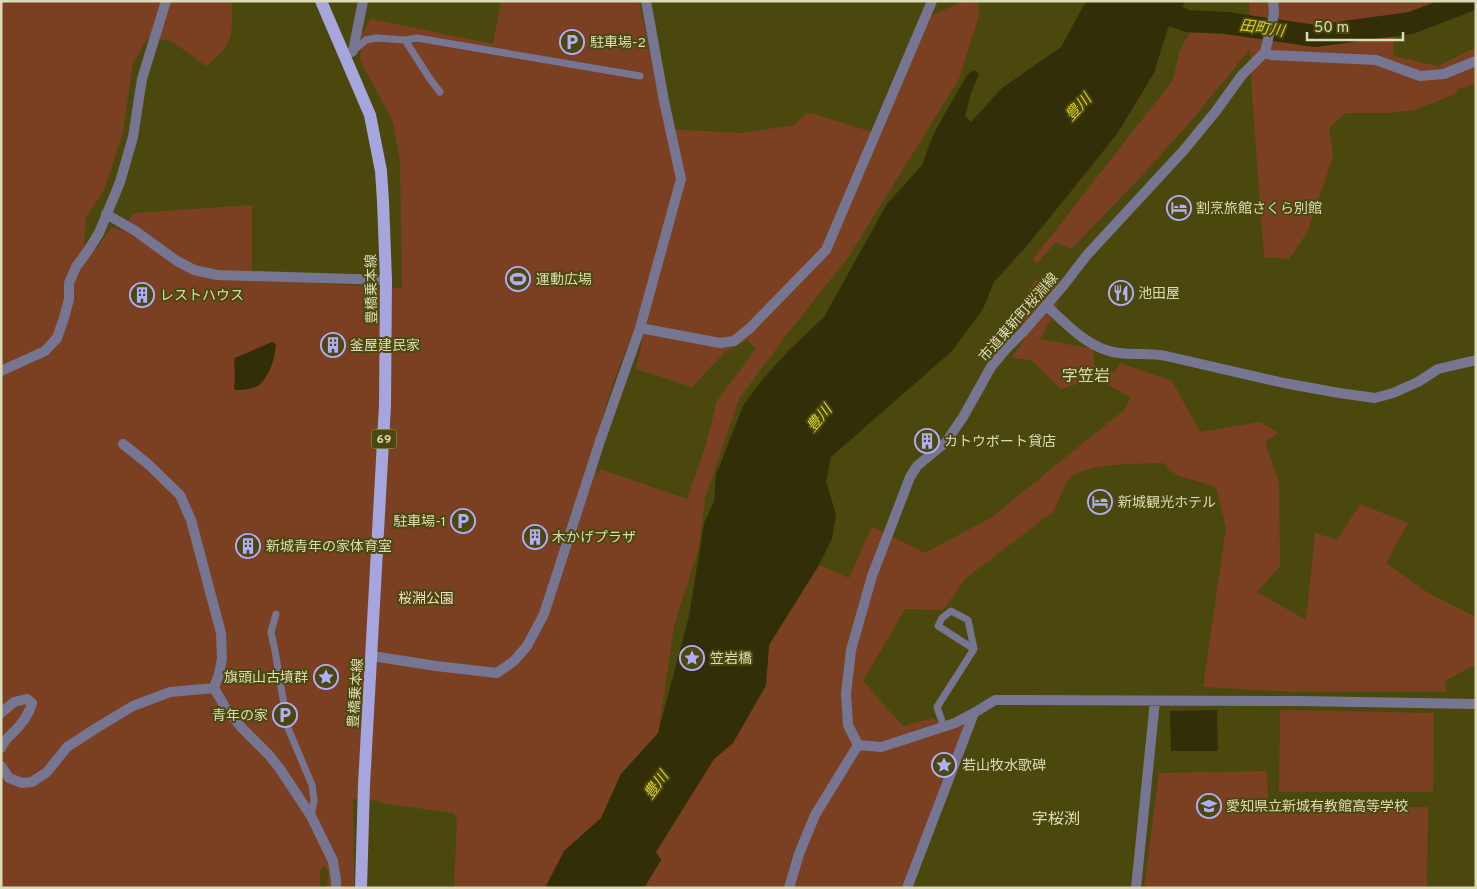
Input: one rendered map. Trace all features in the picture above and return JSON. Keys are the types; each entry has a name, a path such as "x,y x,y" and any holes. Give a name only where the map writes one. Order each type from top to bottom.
{"main road":[{"name":"豊橋乗本線","path":"321,1 349,54 370,115 380,164 383,201 386,280 386,404 364,785 361,888"}],"street":[{"path":"1,371 45,351 56,338 64,318 69,284 76,267 99,232 120,182 133,137 142,79 166,1"},
{"path":"349,54 363,1"},
{"path":"372,656 497,673 514,661 527,646 544,614 600,442 640,328 681,180 664,101 646,1"},
{"path":"640,328 720,343 734,341 750,328 826,250 932,1"},
{"path":"1273,1 1274,14 1265,52 1271,55 1376,60 1420,76 1444,74 1476,61"},
{"name":"市道東新町桜淵線","path":"858,745 848,726 846,694 851,650 872,576 910,477 917,466 946,442 963,417 991,367 1063,286 1087,255 1184,150 1242,75 1265,52"},
{"path":"106,214 134,230 177,261 194,270 217,275 386,280"},
{"path":"1046,305 1082,338 1101,348 1118,353 1166,356 1284,383 1375,398 1393,393 1418,382 1438,369 1476,360"},
{"path":"123,444 148,464 180,495 192,520 221,633 222,659 214,688 240,727 269,755 280,769 311,816 333,861 336,888"},
{"path":"1,766 9,778 22,784 32,782 47,772 67,747 133,706 170,692 214,688"},
{"path":"1,713 14,702 27,699 32,703 21,725 3,743 1,748"},
{"path":"790,888 799,854 815,814 858,745 881,747 944,727 974,713 995,700 1476,704"},
{"path":"1136,888 1155,700"},
{"path":"907,888 974,713"}],"lane":[{"path":"349,54 366,40 376,38 405,40 418,38 640,76"},
{"path":"405,40 440,92"},
{"path":"944,727 937,707 974,648 968,620 951,611 942,618 938,626 974,648"},
{"path":"276,614 271,632 288,728 312,785 314,800 311,816"}],"green space":[{"name":"桜淵公園","path":"1,1 232,1 230,38 222,51 206,66 170,40 147,39 133,63 123,132 105,188 86,218 84,245 96,250 111,227 120,230 134,213 252,205 252,280 402,288 400,161 393,122 360,60 362,33 371,19 493,44 501,1 639,1 666,129 743,133 794,125 805,114 813,114 879,134 930,16 964,1 978,1 979,15 959,79 849,256 739,399 705,498 699,547 674,626 658,734 621,774 601,818 564,851 545,888 454,888 457,820 454,813 380,803 381,801 353,799 354,888 327,888 328,871 324,865 320,870 320,888 1,888","holes":["637,322 720,341 733,338 720,345 650,329 642,334 636,369 692,387 726,351 747,340 756,349 717,401 705,448 687,499 600,469 599,473 587,468 614,380"]},
{"path":"1249,1 1468,1 1442,18 1396,32 1393,56 1438,66 1470,50 1476,49 1476,84 1460,88 1453,95 1415,110 1387,113 1346,113 1329,128 1333,157 1307,233 1289,259 1264,257 1250,49 1191,121 1138,180 1071,249 1056,242 1037,263 1033,259 1173,80 1180,49 1190,33 1220,32 1250,35"},
{"path":"1035,280 1057,282 1057,308 1040,339 1093,349 1094,365 1114,372 1120,363 1172,381 1200,432 1260,422 1278,433 1265,442 1279,483 1280,566 1257,592 1306,620 1315,533 1337,540 1360,504 1408,523 1386,563 1428,593 1476,617 1476,668 1471,667 1445,681 1446,692 1297,692 1203,687 1226,528 1216,487 1176,475 1163,463 1112,465 1086,470 1068,480 1053,512 966,578 943,610 905,609 863,681 903,726 933,718 944,727 969,719 902,888 644,888 661,860 656,852 714,759 733,743 766,686 769,645 819,565 849,578 872,527 925,553 992,517 1124,410 1131,397 1095,378 1061,389 1031,360 1012,358 1025,338 1019,320 1031,305 1026,296"},
{"path":"1280,710 1434,713 1433,792 1279,792"},
{"path":"1267,771 1268,805 1428,807 1427,888 1144,888 1159,773"}],"water":[{"name":"豊川","path":"1086,1 1186,1 1168,28 1154,73 1117,134 1031,241 994,282 983,309 952,351 831,457 826,482 836,514 832,539 819,565 769,645 766,685 733,743 714,759 656,852 661,860 644,888 545,888 564,851 601,818 621,774 658,733 689,616 704,524 714,501 716,475 743,406 762,380 789,350 824,317 887,204 922,165 934,133 967,75 974,70 979,74 971,93 965,116 971,122 1002,88 1061,47"},
{"path":"272,342 276,344 274,355 269,372 263,381 253,388 235,390 235,358"},
{"path":"1217,710 1218,751 1171,751 1170,711"}],"waterway":[{"name":"田町川","path":"1148,5 1187,21 1226,23 1315,36 1411,23 1468,1"}],"place":[{"name":"駐車場-2","path":"572,42"},
{"name":"割烹旅館さくら別館","path":"1179,208"},
{"name":"運動広場","path":"518,279"},
{"name":"池田屋","path":"1121,293"},
{"name":"レストハウス","path":"142,295"},
{"name":"釜屋建民家","path":"333,345"},
{"name":"カトウボート貸店","path":"927,441"},
{"name":"新城観光ホテル","path":"1100,502"},
{"name":"駐車場-1","path":"463,521"},
{"name":"木かげプラザ","path":"535,537"},
{"name":"新城青年の家体育室","path":"248,546"},
{"name":"笠岩橋","path":"692,658"},
{"name":"旗頭山古墳群","path":"326,677"},
{"name":"青年の家","path":"285,715"},
{"name":"若山牧水歌碑","path":"944,765"},
{"name":"愛知県立新城有教館高等学校","path":"1209,806"}],"district":[{"name":"字笠岩","path":"1086,375"},
{"name":"字桜渕","path":"1056,818"}]}
